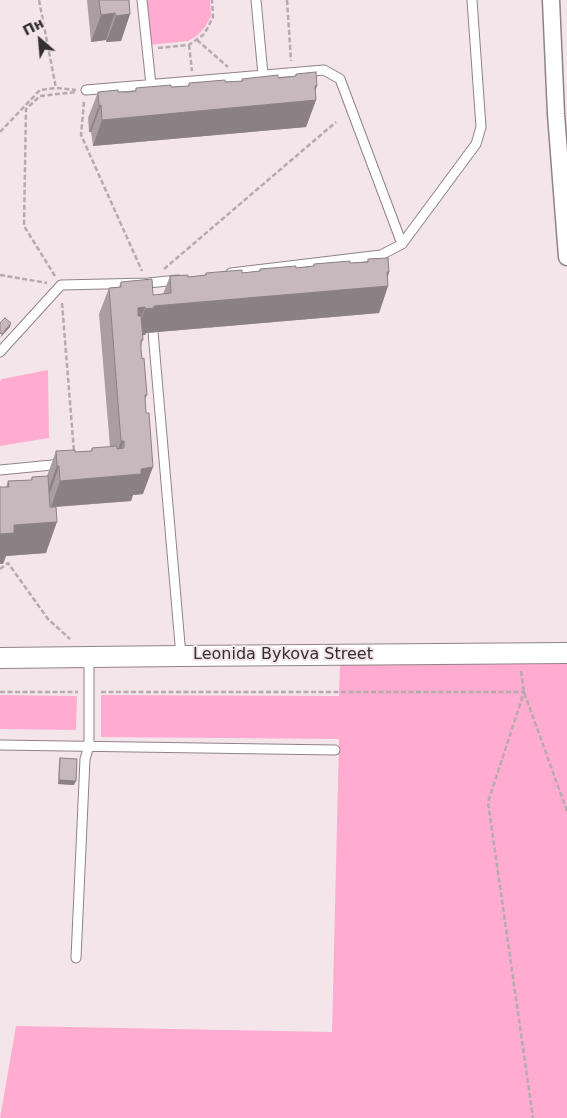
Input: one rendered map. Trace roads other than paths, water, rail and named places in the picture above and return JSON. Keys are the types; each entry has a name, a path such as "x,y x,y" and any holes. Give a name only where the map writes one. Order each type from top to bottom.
{"street":[{"path":"551,0 556,114 567,258"},
{"name":"Leonida Bykova Street","path":"0,658 567,653"}],"lane":[{"path":"142,0 151,85"},
{"path":"256,0 263,75"},
{"path":"226,274 381,255 402,244 476,144 481,127 472,0"},
{"path":"86,90 324,70 340,79 402,244"},
{"path":"0,352 61,286 148,288 187,279"},
{"path":"154,332 181,656"},
{"path":"0,470 74,463"},
{"path":"76,958 85,759 89,746 89,657"},
{"path":"0,744 335,750"}]}
